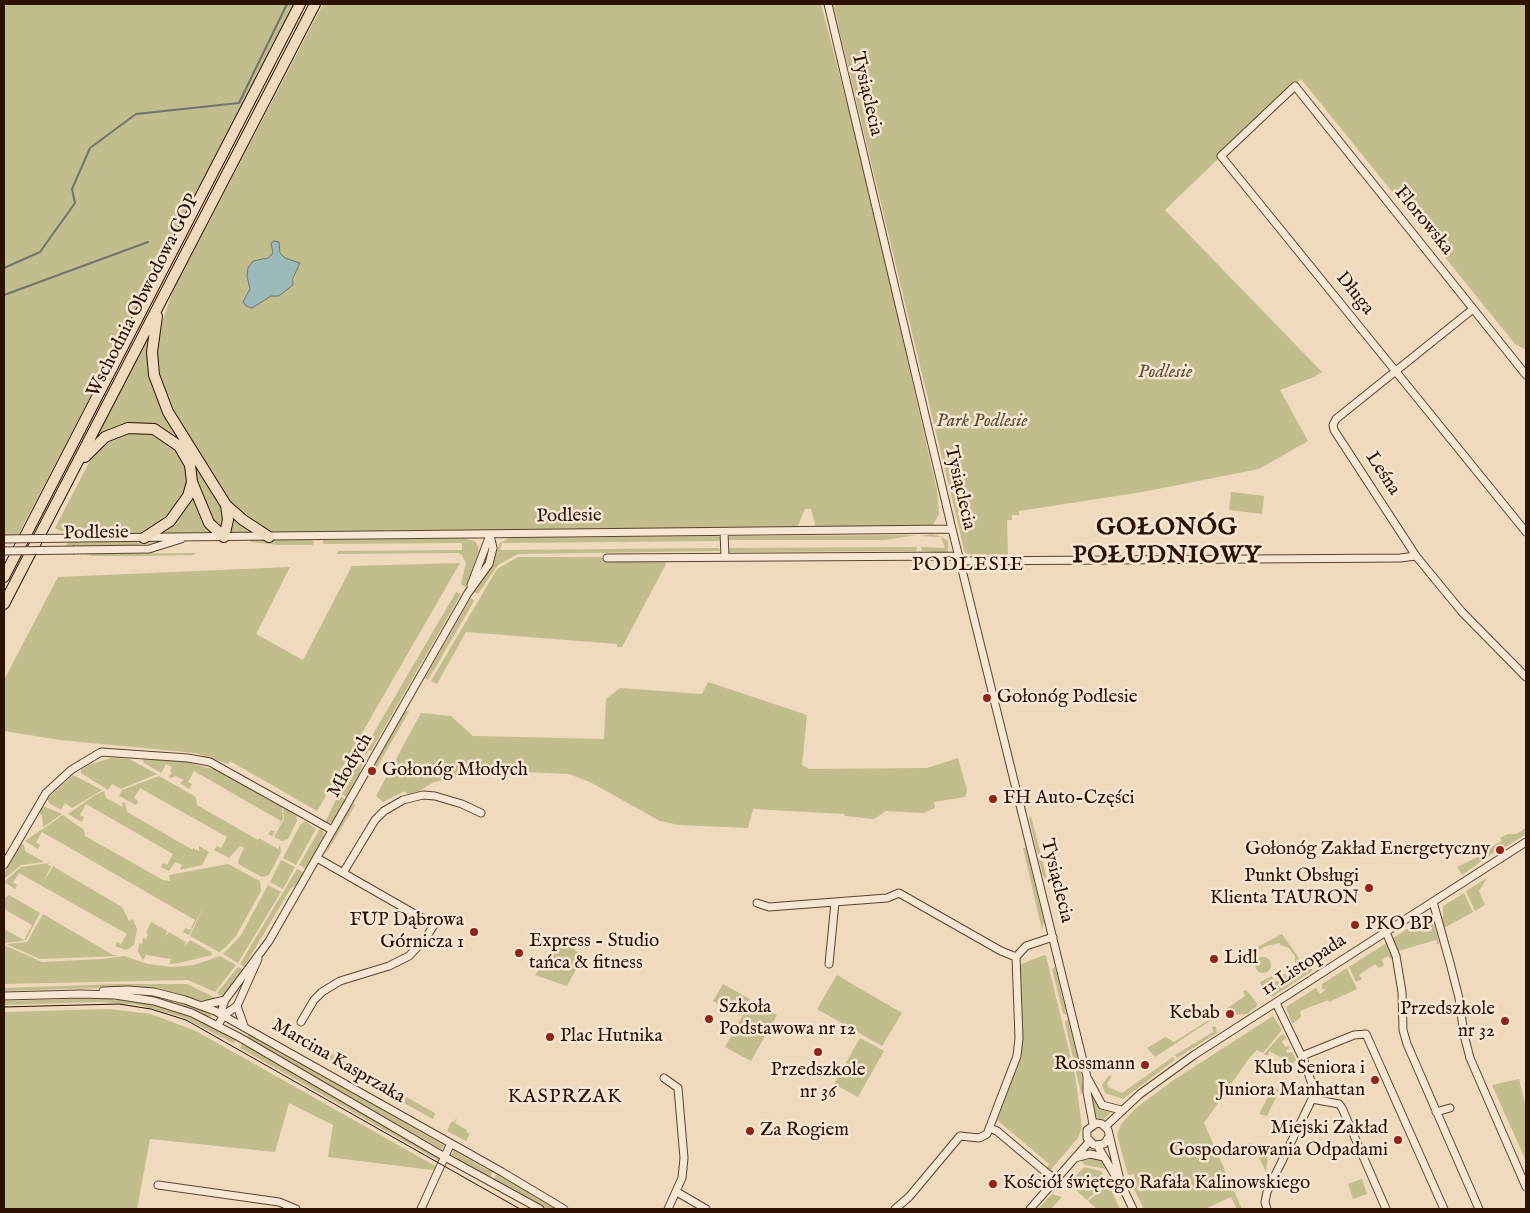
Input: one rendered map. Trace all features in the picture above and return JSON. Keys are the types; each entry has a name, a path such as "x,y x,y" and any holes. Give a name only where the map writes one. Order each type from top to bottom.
{"highway":[{"name":"Wschodnia Obwodowa GOP","path":"4,577 300,4"},
{"name":"Wschodnia Obwodowa GOP","path":"4,604 315,4"},
{"path":"158,307 152,366 157,385 178,429 226,505 269,537"},
{"path":"73,471 95,445 112,433 128,428 148,428 166,435 179,446 190,465 192,482 209,523 224,537 228,520 226,505"},
{"path":"144,538 163,527 177,513 188,496 192,482"}],"street":[{"name":"Tysiąclecia","path":"828,4 952,530 1087,1076 1093,1124"},
{"name":"Florowska","path":"1295,86 1526,375"},
{"name":"Długa","path":"1295,86 1221,156 1526,532"},
{"name":"Leśna","path":"1473,309 1336,419 1333,425 1334,430 1416,556 1462,612 1526,677"},
{"name":"Podlesie","path":"4,539 952,530"},
{"path":"724,532 725,557"},
{"name":"Młodych","path":"225,1000 260,954 468,593 492,556 493,545 490,535"},
{"name":"Podlesie","path":"4,551 149,549 187,537"},
{"path":"607,558 1400,558 1416,556"},
{"path":"4,865 46,793 71,770 101,752 188,758 210,762 332,830"},
{"path":"343,873 376,820 384,811 403,800 423,795 435,796 462,804 481,813"},
{"name":"11 Listopada","path":"1106,1126 1121,1110 1163,1077 1526,842"},
{"path":"300,1022 314,1000 322,992 340,981 389,966 409,956 425,939 434,925 317,858"},
{"path":"757,903 769,907 887,898 899,893 1001,952 1016,957"},
{"path":"829,964 835,902"},
{"path":"1433,902 1459,998 1468,1050 1526,1187"},
{"path":"1386,932 1396,956 1402,992 1403,1030 1407,1044 1479,1209"},
{"path":"895,1209 909,1197 960,1136 982,1137 990,1128 1015,1064 1019,1046 1016,957 1026,946 1053,937"},
{"name":"Młodych","path":"237,1006 260,954"},
{"name":"Marcina Kasprzaka","path":"81,994 115,990 140,990 178,998 224,1015 564,1209"},
{"name":"Marcina Kasprzaka","path":"4,996 115,995 154,1001 185,1010 218,1025 445,1157 540,1209"},
{"path":"201,1005 225,1000"},
{"path":"224,1015 222,1009 225,1000"},
{"path":"1268,1209 1265,1202 1266,1192 1312,1099 1314,1087 1302,1056 1276,1003"},
{"path":"218,1025 224,1015 237,1006 244,1027"},
{"path":"1302,1056 1354,1035 1366,1034 1444,1209"},
{"path":"1087,1076 1102,1105 1121,1110"},
{"path":"664,1078 678,1088 684,1163 677,1192 668,1209"},
{"path":"1312,1099 1339,1104 1342,1108 1386,1209"},
{"path":"1436,1112 1450,1108"},
{"path":"1089,1142 1087,1134 1093,1124 1097,1123 1106,1126 1122,1186 1133,1209"},
{"path":"990,1128 997,1131 1048,1174 1057,1179"},
{"path":"1089,1142 1097,1145 1104,1144 1108,1138"},
{"path":"1030,1209 1089,1142"},
{"path":"422,1209 450,1145"},
{"path":"1097,1145 1112,1173 1122,1186"},
{"path":"1074,1158 1090,1154 1104,1157"},
{"path":"158,1185 279,1202 296,1209"},
{"path":"677,1192 706,1209"}],"green space":[{"path":"4,4 296,4 18,535 4,535"},
{"path":"323,4 821,4 863,165 937,490 939,514 933,525 927,527 816,528 811,509 805,509 797,528 273,532 256,525 236,511 184,433 158,382 155,344 172,293","holes":["272,243 285,258 300,265 295,272 294,281 281,294 243,302 265,258 268,258 273,253"]},
{"name":"Park Podlesie","path":"833,4 1526,4 1526,350 1515,344 1301,79 1165,210 1322,372 1280,390 1308,441 1259,469 1142,492 1019,511 1019,515 1012,515 1012,520 1007,520 1008,555 967,554 964,551"},
{"path":"148,338 149,368 183,445 174,437 155,426 124,425 95,439"},
{"path":"126,432 151,433 172,445 185,464 187,481 176,510 150,531 141,534 60,531 55,528 94,453 106,441"},
{"path":"194,464 224,508 223,533 200,502"},
{"path":"192,490 214,533 159,534"},
{"path":"1231,492 1264,496 1262,514 1229,510"},
{"path":"230,515 256,533 229,534"},
{"path":"932,534 942,537 948,541 948,553 922,551 921,547 945,548 941,537 920,536"},
{"path":"916,535 885,540 727,540 729,536"},
{"path":"718,536 721,538 719,541 502,543 500,550 718,548 722,551 518,554 498,565 478,594 474,592 494,559 500,543 509,538"},
{"path":"464,538 476,542 479,550 466,587 461,584 466,563 462,555 458,553 337,554 338,551 462,550 462,543 324,544 322,542 324,540"},
{"path":"251,540 312,540 314,542 313,545 278,545 251,542"},
{"path":"68,542 161,542 125,546 66,546"},
{"path":"917,547 916,551 728,552 730,548"},
{"path":"197,553 193,555 140,556 92,556 85,554"},
{"path":"518,557 665,559 666,564 622,647 617,647 617,644 466,632 437,684 431,681 497,569"},
{"path":"460,563 317,811 230,761 228,764 195,753 60,740 4,731 4,680 58,577 290,567 256,634 303,660 352,566"},
{"path":"456,592 461,594 371,751 369,750 366,755 362,753"},
{"path":"471,598 474,601 428,680 425,678"},
{"path":"708,682 807,715 802,765 809,769 927,768 958,758 967,790 965,797 934,802 935,808 923,813 886,811 874,819 845,816 844,814 753,809 748,828 679,825 660,821 590,782 569,774 481,770 432,783 418,792 407,794 405,791 383,802 376,796 421,713 451,716 473,736 604,739 606,699 620,688 702,694"},
{"path":"410,710 375,771 375,764 405,712"},
{"path":"361,755 365,757 356,783 348,797 345,796 340,793"},
{"path":"111,758 129,759 157,774 121,789 112,784 108,790 81,773 81,770 88,765"},
{"path":"143,759 187,762 216,770 282,807 283,819 277,828 281,821 194,771 188,782 192,784 189,789 180,783 184,780 176,776 168,777 172,773 170,771 172,767 166,764 161,773 144,763"},
{"path":"73,775 102,790 72,808 65,803 61,810 49,803 47,799"},
{"path":"159,776 196,797 197,805 258,840 259,838 278,849 280,845 281,852 269,875 262,877 238,864 244,848 240,846 229,858 214,850 217,846 221,848 227,837 140,788 134,798 138,801 136,805 119,796 122,790"},
{"path":"104,791 106,798 123,807 122,802 125,803 127,812 193,850 193,848 199,851 199,846 209,852 202,865 180,870 182,865 175,862 169,871 161,867 163,863 167,865 173,854 86,804 80,815 84,817 82,822 68,814"},
{"path":"338,795 346,800 334,820 330,823 325,823"},
{"path":"352,803 355,805 326,854 328,846"},
{"path":"43,806 62,814 43,827 42,816 39,812"},
{"path":"283,808 296,815 297,821 288,839 282,841 274,837 284,819"},
{"path":"63,815 84,830 85,836 163,880 170,881 169,875 228,864 260,881 261,891 236,936 219,952 190,936 204,906 189,935 183,932 185,928 190,930 195,920 42,832 36,842 40,845 38,849 25,841"},
{"path":"1031,816 1047,879 1043,876 1029,819"},
{"path":"305,821 316,829 296,865 283,858 300,825"},
{"path":"321,827 324,832 323,838 306,869 299,865"},
{"path":"1526,828 1526,834 1501,850 1500,848 1462,875 1457,867 1484,854 1483,851 1502,841 1500,838 1508,834 1516,834"},
{"path":"271,830 275,832 272,836 268,834"},
{"path":"21,844 24,845 25,851 44,862 21,865 4,879 4,874"},
{"path":"1023,848 1026,848 1044,923 1042,930"},
{"path":"281,860 295,867 283,889 270,882"},
{"path":"49,863 48,865 51,866 44,881 54,865 54,867 122,907 129,921 133,919 137,929 134,945 126,950 115,946 117,942 121,944 127,934 19,873 13,882 17,885 15,889 4,882 21,867"},
{"path":"297,869 304,873 296,885 291,888 244,967 240,964"},
{"path":"1487,878 1479,891 1485,905 1475,911 1466,891"},
{"path":"268,885 281,892 238,963 223,954 241,935"},
{"path":"1464,893 1473,912 1444,928 1441,918 1443,917 1443,906"},
{"path":"9,895 40,913 26,940 4,943 4,929 24,940 32,925 4,909 4,898"},
{"path":"43,914 113,955 119,956 40,959 6,944 27,942"},
{"path":"1429,915 1433,919 1439,943 1437,945 1436,940 1398,951 1399,956 1393,938"},
{"path":"151,922 167,931 165,937 169,932 186,942 184,947 190,940 211,952 212,955 169,964 171,959 146,955 143,960 138,952 139,943 142,944 143,938 146,939 148,934 146,933"},
{"path":"1282,934 1305,967 1311,965 1312,971 1272,997 1264,993 1260,982 1272,976 1274,982 1278,981 1280,974 1285,974 1287,977 1291,975 1289,972 1295,965 1295,956 1289,948 1280,945 1280,943 1266,946 1253,953 1252,950"},
{"path":"562,938 583,957 567,986 535,975"},
{"path":"1388,942 1392,955 1391,960 1388,956 1382,960 1384,965 1379,968 1375,964 1359,975 1362,979 1356,982 1349,967"},
{"path":"4,945 42,962 124,956 148,964 171,967 194,965 220,956 236,965 215,992 188,980 4,984"},
{"path":"1044,955 1046,956 1075,1075 1082,1127 1078,1138 1049,1172 1046,1169 1049,1164 997,1120 1021,1051 1019,965"},
{"path":"1263,957 1269,959 1271,965 1269,971 1263,973 1257,971 1255,965 1257,959"},
{"path":"238,967 242,969 225,994 222,996 217,993"},
{"path":"1055,967 1067,1015 1063,1013 1052,969"},
{"path":"1347,968 1357,989 1329,1002 1328,1000 1300,1011 1301,1017 1292,1024 1286,1007 1316,988 1320,994 1325,989 1322,989 1322,984"},
{"path":"837,975 902,1013 882,1046 817,1009"},
{"path":"117,984 187,984 218,999 205,1002 166,991 128,987 4,991 4,988"},
{"path":"723,984 750,999 740,1016 713,1001"},
{"path":"1246,990 1257,1003 1256,1007 1247,1014 1233,1015 1228,1008 1223,1011 1245,996 1243,991"},
{"path":"145,995 178,1001 209,1012 212,1016 208,1017 180,1005 145,997"},
{"path":"101,998 149,1003 178,1012 219,1030 236,1040 234,1043 237,1045 182,1017 139,1005 100,1002 4,1005 4,1001"},
{"path":"751,1001 777,1015 751,1061 725,1047"},
{"path":"109,1009 151,1014 196,1031 437,1167 432,1170 328,1157 333,1125 289,1103 275,1152 150,1139 137,1209 4,1209 4,1012"},
{"path":"1221,1012 1155,1057 1147,1048 1165,1037 1174,1042"},
{"path":"1273,1016 1282,1030 1263,1053 1257,1050 1250,1057 1204,1123 1242,1209 1237,1209 1231,1197 1205,1209 1144,1209 1129,1179 1135,1178 1134,1174 1128,1175 1117,1135 1121,1124 1136,1108 1172,1081"},
{"path":"1068,1019 1080,1068 1084,1093 1081,1094 1065,1022"},
{"path":"1212,1026 1216,1027 1217,1033 1177,1058 1175,1055 1213,1032"},
{"path":"249,1034 444,1147 441,1149 243,1035 247,1037"},
{"path":"1284,1034 1286,1039 1282,1041 1285,1047 1289,1046 1290,1048 1286,1050 1287,1053 1292,1052 1296,1060 1290,1066 1282,1063 1282,1058 1269,1051 1268,1056 1264,1054"},
{"path":"304,1038 349,1064 346,1069 302,1045"},
{"path":"860,1038 884,1051 858,1097 834,1084"},
{"path":"239,1042 439,1156 439,1161 240,1048 242,1044"},
{"path":"1173,1057 1175,1060 1123,1099 1105,1093 1102,1085 1109,1075 1112,1077 1107,1083 1108,1087 1122,1093"},
{"path":"351,1065 373,1077 369,1082 348,1071"},
{"path":"374,1078 404,1095 402,1101 372,1084"},
{"path":"1519,1079 1526,1108 1526,1161 1492,1085"},
{"path":"1274,1086 1279,1091 1267,1116 1259,1114"},
{"path":"1091,1096 1103,1109 1111,1112 1103,1120 1095,1116"},
{"path":"406,1097 435,1113 433,1119 404,1103"},
{"path":"457,1117 455,1123 470,1134 466,1141 447,1131 451,1122 454,1122"},
{"path":"1252,1143 1268,1153 1266,1172 1253,1145 1248,1147 1247,1144"},
{"path":"453,1150 487,1170 494,1170 488,1180 452,1155"},
{"path":"1088,1157 1099,1158 1107,1169 1085,1165 1081,1161"},
{"path":"1084,1167 1101,1171 1107,1181 1087,1200 1071,1186 1075,1177"},
{"path":"498,1172 556,1209 547,1209 499,1182 492,1182"},
{"path":"1362,1179 1367,1194 1353,1199 1348,1184"},
{"path":"1108,1184 1120,1209 1097,1209 1088,1201"},
{"path":"1052,1194 1062,1197 1051,1209 1038,1209"}],"water":[{"path":"274,241 279,242 280,253 285,258 300,263 293,278 293,285 279,296 271,296 252,308 246,306 243,302 250,289 247,276 248,268 253,261 268,258 273,253 271,243"}],"waterway":[{"path":"4,268 40,252 75,203 72,189 90,148 136,114 239,103 287,4"},
{"path":"4,295 148,242"}],"tram line":[{"path":"4,1007 119,1004 151,1009 186,1020 520,1209"}],"place":[{"name":"Gołonóg Podlesie","path":"987,698"},
{"name":"Gołonóg Młodych","path":"372,771"},
{"name":"FH Auto-Części","path":"993,799"},
{"name":"Gołonóg Zakład Energetyczny","path":"1500,850"},
{"name":"Punkt Obsługi Klienta TAURON","path":"1369,888"},
{"name":"PKO BP","path":"1355,925"},
{"name":"FUP Dąbrowa Górnicza 1","path":"474,932"},
{"name":"Express - Studio tańca & fitness","path":"519,953"},
{"name":"Lidl","path":"1214,959"},
{"name":"Kebab","path":"1230,1014"},
{"name":"Szkoła Podstawowa nr 12","path":"709,1019"},
{"name":"Przedszkole nr 32","path":"1505,1021"},
{"name":"Plac Hutnika","path":"550,1037"},
{"name":"Przedszkole nr 36","path":"818,1052"},
{"name":"Rossmann","path":"1145,1065"},
{"name":"Klub Seniora i Juniora Manhattan","path":"1375,1080"},
{"name":"Za Rogiem","path":"750,1131"},
{"name":"Miejski Zakład Gospodarowania Odpadami","path":"1398,1140"},
{"name":"Kościół świętego Rafała Kalinowskiego","path":"993,1184"}],"district":[{"name":"GOŁONÓG POŁUDNIOWY","path":"1167,543"},
{"name":"PODLESIE","path":"968,566"},
{"name":"KASPRZAK","path":"565,1098"}]}
